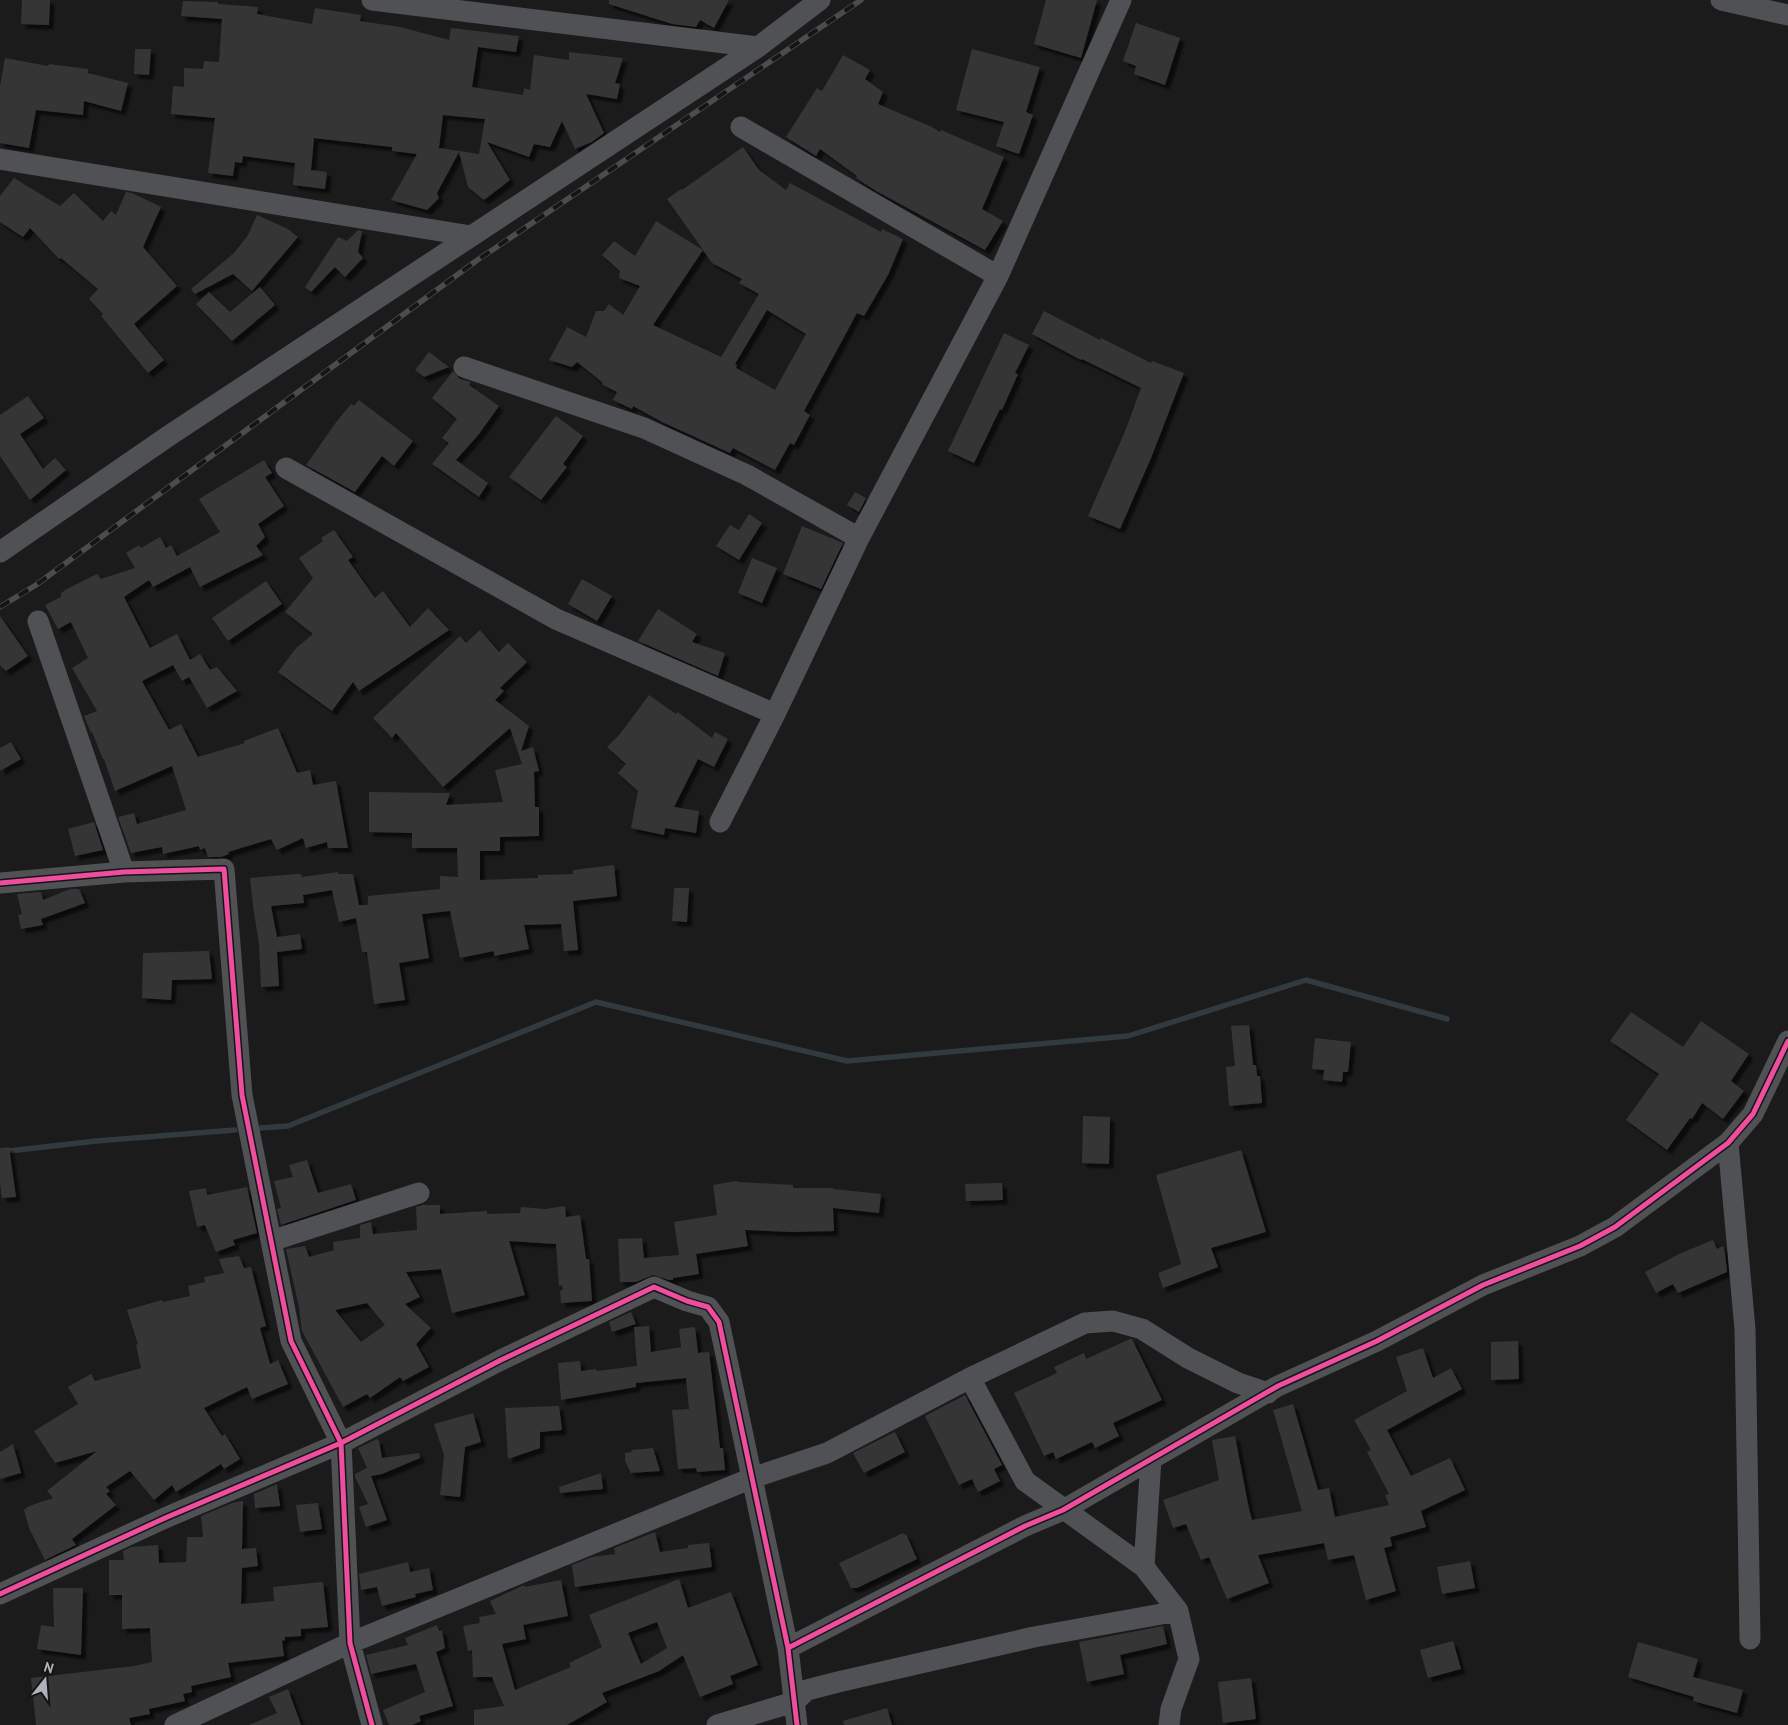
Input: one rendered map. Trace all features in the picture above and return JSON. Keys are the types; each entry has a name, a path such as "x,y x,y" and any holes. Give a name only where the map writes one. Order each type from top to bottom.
{"street":[{"path":"372,0 758,47"},
{"path":"0,552 170,435 758,47 820,0"},
{"path":"720,822 775,714 859,538 998,276 1121,0"},
{"path":"1721,0 1788,15"},
{"path":"741,127 998,276"},
{"path":"0,159 471,236"},
{"path":"464,367 644,428 747,475 859,538"},
{"path":"286,468 556,619 775,714"},
{"path":"38,621 124,872"},
{"path":"0,883 124,872 224,869 242,1095 291,1341 340,1444 350,1643 372,1725"},
{"path":"788,1648 1025,1526 1063,1510 1278,1386 1377,1340 1483,1285 1580,1246 1615,1227 1728,1143 1753,1114 1788,1041"},
{"path":"1728,1143 1745,1330 1750,1638"},
{"path":"271,1241 419,1193"},
{"path":"0,1594 165,1518 340,1444 501,1360 654,1287 686,1301 708,1307 719,1322 788,1648 796,1725"},
{"path":"175,1725 350,1643 752,1478 827,1453 970,1378 1085,1324 1113,1321 1142,1329 1188,1358 1238,1383 1268,1392"},
{"path":"970,1378 1025,1481 1144,1567 1178,1611 1189,1659 1170,1709 1169,1725"},
{"path":"1144,1567 1151,1458"},
{"path":"717,1725 794,1702 807,1690 1034,1637 1178,1611"}],"building":[{"path":"22,0 50,0 49,25 21,24"},
{"path":"609,0 729,0 714,28 700,20 696,27 672,24 609,4"},
{"path":"1046,0 1097,0 1081,58 1034,44"},
{"path":"183,1 218,2 218,4 258,7 257,14 312,24 315,8 361,15 360,21 400,27 449,40 451,28 519,36 516,52 478,47 472,87 523,95 524,88 530,90 534,55 569,60 569,52 623,58 615,83 620,84 617,99 586,94 604,133 592,142 575,149 562,121 550,147 534,144 529,157 487,142 510,180 484,200 468,187 459,152 437,193 439,198 427,210 391,200 417,154 392,151 392,147 314,138 311,170 327,172 325,189 293,185 295,163 243,156 242,163 235,162 233,176 208,173 215,118 171,114 173,86 184,87 184,68 203,69 204,61 219,62 222,19 181,16","holes":["443,115 485,119 479,154 439,148"]},
{"path":"1136,23 1180,38 1165,85 1134,74 1136,66 1123,61"},
{"path":"135,49 151,49 149,75 134,74"},
{"path":"972,49 1040,67 1026,112 1033,115 1019,154 996,146 1004,122 956,110"},
{"path":"843,55 870,70 865,79 883,92 878,104 940,132 941,130 1004,157 982,209 1003,221 985,250 878,192 856,178 857,176 820,149 816,156 786,137 817,88 822,91"},
{"path":"5,58 48,66 49,64 88,69 88,73 128,83 121,111 84,101 83,115 36,110 29,148 0,143 0,86"},
{"path":"743,147 759,170 786,190 790,183 881,232 882,229 903,239 888,275 864,316 857,313 804,411 810,415 794,445 790,443 775,470 733,448 730,453 662,422 633,406 632,409 613,400 617,392 603,385 602,382 577,362 572,367 549,360 567,327 586,337 596,311 604,311 609,304 623,315 640,286 619,278 620,271 602,255 614,241 635,256 656,221 703,250 667,199","holes":["703,250 712,263 742,279 739,283 759,294 721,357 653,325","767,310 806,334 775,390 736,368 737,365 735,364"]},
{"path":"14,178 60,206 74,193 103,221 111,211 116,215 126,192 161,207 143,247 177,286 134,324 164,360 148,373 101,316 103,314 89,299 98,289 61,258 59,259 30,228 23,237 0,222 0,196"},
{"path":"257,215 288,229 298,237 252,291 233,274 195,294 191,289 234,253 248,235"},
{"path":"358,230 362,231 358,252 363,258 345,277 335,267 311,292 305,287 338,237 347,241"},
{"path":"260,287 275,305 232,341 196,304 209,292 230,312"},
{"path":"1044,311 1100,340 1101,338 1151,363 1152,361 1184,373 1151,458 1120,529 1088,516 1126,429 1141,388 1081,360 1032,334"},
{"path":"1004,333 1029,345 1015,373 1018,374 1002,410 1000,409 974,463 948,451"},
{"path":"429,352 449,367 424,377 415,370"},
{"path":"453,371 460,379 471,382 469,385 499,406 479,434 456,460 488,483 479,497 432,464 449,443 442,438 457,419 432,398"},
{"path":"28,396 44,418 20,434 43,469 55,458 66,470 30,500 0,456 0,415"},
{"path":"359,400 413,441 394,466 382,456 355,492 306,465 337,421 351,404 354,406"},
{"path":"556,416 583,436 563,464 567,467 541,500 509,477"},
{"path":"264,460 272,473 265,477 284,506 258,524 265,537 256,546 263,555 200,587 190,567 153,587 149,580 124,597 150,648 177,634 190,660 200,654 210,670 217,667 237,691 207,708 189,677 182,681 173,665 142,681 169,730 181,724 198,757 245,743 244,741 278,728 297,773 310,770 313,785 336,781 348,848 328,848 327,842 306,848 303,838 277,850 271,839 228,852 229,854 221,857 208,857 205,848 200,850 199,846 163,854 162,847 131,853 118,817 134,813 137,824 186,810 172,766 115,791 104,759 84,716 97,711 72,668 88,658 71,622 58,629 45,605 61,597 61,593 67,589 97,574 101,579 135,568 126,553 139,545 141,548 160,537 166,548 171,545 177,556 220,532 199,499"},
{"path":"855,492 866,498 859,512 847,505"},
{"path":"749,514 762,523 739,560 716,546 730,525 739,530"},
{"path":"802,526 843,543 821,589 783,574"},
{"path":"334,530 353,557 348,560 375,598 383,591 410,627 428,608 449,630 359,691 353,682 332,711 278,672 296,648 313,634 285,612 313,578 299,558 323,541 321,538"},
{"path":"752,558 777,568 762,603 738,593"},
{"path":"582,579 612,596 597,621 568,604"},
{"path":"266,581 282,604 228,641 212,618"},
{"path":"658,609 697,634 692,642 725,653 718,676 638,641"},
{"path":"0,616 28,656 6,671 0,665"},
{"path":"480,630 499,652 508,643 527,662 500,688 504,691 495,700 529,726 521,751 533,747 539,771 534,772 535,807 539,807 539,836 500,837 500,851 480,851 480,880 538,878 538,875 573,874 573,870 614,865 617,896 573,901 578,950 564,951 561,924 524,925 529,949 494,956 494,951 460,958 450,911 422,914 429,958 399,963 405,1000 374,1004 367,952 362,952 356,918 339,922 332,890 303,895 304,903 271,906 277,937 300,934 302,949 277,952 279,986 261,987 259,944 250,878 295,874 301,874 302,877 338,872 338,874 353,874 359,905 368,905 368,896 440,889 440,876 458,877 457,848 412,848 412,833 369,832 369,792 450,793 446,805 503,802 495,770 522,764 510,728 443,787 396,733 392,738 373,718 460,636 466,643"},
{"path":"649,695 676,714 678,712 712,738 715,732 728,739 714,767 698,759 674,807 699,811 696,833 665,828 664,835 631,828 638,791 618,773 626,764 607,747 620,734"},
{"path":"11,742 21,759 0,771 0,748"},
{"path":"94,822 103,850 75,856 68,829"},
{"path":"674,888 689,888 687,922 672,921"},
{"path":"70,889 79,889 85,903 41,919 43,925 21,929 18,915 22,914 17,894 41,892 43,900"},
{"path":"209,951 212,979 172,980 171,1000 142,998 143,953"},
{"path":"1631,1012 1683,1047 1701,1021 1749,1054 1731,1081 1744,1091 1723,1119 1702,1103 1692,1119 1690,1118 1667,1150 1626,1120 1659,1074 1610,1041"},
{"path":"1249,1025 1253,1065 1256,1065 1257,1076 1260,1076 1262,1103 1229,1106 1226,1067 1235,1066 1231,1026"},
{"path":"1315,1038 1351,1042 1348,1072 1343,1072 1342,1082 1323,1080 1324,1070 1312,1069"},
{"path":"1083,1116 1110,1117 1109,1164 1082,1163"},
{"path":"9,1147 16,1197 2,1198 0,1148"},
{"path":"1241,1150 1266,1232 1211,1248 1218,1267 1163,1288 1158,1273 1181,1264 1156,1175"},
{"path":"307,1160 318,1193 351,1184 356,1200 281,1225 277,1209 281,1208 274,1181 293,1177 289,1165"},
{"path":"737,1181 793,1185 793,1188 833,1188 881,1194 879,1213 833,1208 834,1231 745,1230 748,1246 696,1254 699,1274 673,1278 673,1280 653,1275 636,1282 620,1282 618,1239 642,1238 644,1258 679,1255 674,1222 717,1215 713,1185"},
{"path":"1002,1183 1003,1200 966,1201 965,1184"},
{"path":"247,1187 257,1233 233,1240 235,1245 216,1252 205,1225 197,1227 189,1191 206,1188 207,1195"},
{"path":"440,1205 440,1214 487,1211 487,1214 520,1213 521,1207 545,1209 565,1206 566,1217 580,1215 586,1259 589,1259 592,1301 561,1303 560,1291 563,1289 562,1285 559,1286 556,1244 509,1241 525,1295 452,1313 441,1269 406,1272 420,1297 405,1304 431,1328 416,1344 429,1367 403,1381 400,1377 370,1398 367,1394 343,1407 302,1331 299,1307 286,1249 305,1246 309,1257 334,1250 333,1242 360,1238 360,1225 371,1222 373,1234 417,1230 416,1207","holes":["367,1303 385,1325 361,1342 335,1310"]},
{"path":"1713,1240 1717,1249 1723,1246 1727,1272 1678,1293 1673,1284 1656,1293 1645,1272 1679,1254"},
{"path":"239,1256 244,1268 251,1267 266,1326 260,1328 270,1364 278,1360 288,1384 252,1399 247,1387 204,1408 222,1436 225,1434 240,1459 224,1469 221,1464 176,1492 172,1485 154,1500 130,1471 106,1487 110,1491 106,1494 116,1505 72,1539 76,1545 45,1560 29,1528 24,1510 29,1506 53,1498 47,1491 97,1451 55,1463 34,1431 78,1404 68,1387 91,1374 95,1381 141,1368 136,1345 138,1344 127,1310 162,1300 163,1302 190,1296 188,1286 205,1282 204,1277 224,1273 219,1259"},
{"path":"631,1312 636,1324 612,1332 609,1322"},
{"path":"649,1326 651,1352 681,1347 679,1329 695,1327 698,1353 709,1352 720,1448 723,1448 725,1470 697,1472 696,1468 678,1469 672,1410 689,1409 686,1378 636,1383 636,1387 561,1400 558,1363 580,1361 581,1371 637,1366 634,1327"},
{"path":"1132,1339 1162,1400 1113,1423 1119,1436 1095,1448 1092,1442 1056,1459 1053,1452 1044,1456 1014,1393 1057,1373 1054,1367 1084,1353 1086,1359"},
{"path":"1518,1341 1519,1379 1491,1380 1491,1342"},
{"path":"1423,1348 1433,1378 1451,1368 1462,1389 1387,1430 1411,1476 1450,1458 1465,1490 1421,1511 1426,1527 1390,1537 1392,1546 1384,1548 1396,1591 1366,1600 1354,1555 1328,1560 1324,1543 1258,1555 1269,1583 1227,1599 1209,1557 1201,1560 1186,1524 1173,1528 1163,1500 1219,1480 1212,1440 1235,1436 1252,1520 1302,1511 1273,1410 1293,1404 1318,1490 1329,1488 1335,1517 1389,1505 1385,1495 1389,1494 1367,1452 1371,1450 1354,1420 1407,1391 1396,1357"},
{"path":"965,1395 1002,1465 994,1469 1000,1481 978,1492 972,1479 959,1485 925,1416"},
{"path":"559,1406 562,1430 540,1432 540,1448 508,1459 505,1408"},
{"path":"473,1413 481,1442 465,1447 460,1497 440,1495 444,1455 434,1424"},
{"path":"895,1432 905,1452 864,1473 853,1453"},
{"path":"377,1439 382,1458 419,1453 420,1458 382,1474 371,1476 387,1520 366,1527 359,1507 368,1504 355,1474 367,1468 358,1448"},
{"path":"13,1444 21,1473 0,1479 0,1452"},
{"path":"653,1448 660,1471 631,1473 625,1461 625,1453 632,1452 631,1450"},
{"path":"601,1473 603,1489 560,1493 559,1487"},
{"path":"277,1484 280,1506 255,1508 254,1494"},
{"path":"243,1501 242,1549 256,1548 258,1566 242,1568 241,1604 274,1601 273,1587 323,1582 328,1627 301,1629 301,1636 285,1637 285,1640 282,1641 284,1656 228,1663 231,1677 191,1686 192,1692 183,1694 185,1701 149,1709 150,1714 129,1718 131,1725 36,1725 31,1678 134,1666 152,1662 150,1628 122,1629 122,1595 109,1595 109,1560 124,1560 123,1551 131,1547 158,1545 159,1563 186,1562 187,1537 203,1537 201,1516 235,1502"},
{"path":"318,1503 322,1529 300,1532 296,1505"},
{"path":"655,1532 660,1552 688,1548 688,1545 709,1543 712,1567 575,1587 572,1565 592,1557 615,1554 614,1548"},
{"path":"903,1533 904,1535 906,1534 917,1559 857,1588 851,1588 839,1563"},
{"path":"1470,1561 1475,1588 1442,1594 1437,1567"},
{"path":"408,1562 410,1572 429,1568 433,1590 415,1594 416,1597 382,1606 377,1587 361,1590 359,1574"},
{"path":"679,1579 688,1608 731,1592 758,1665 730,1676 733,1684 700,1697 683,1655 659,1671 602,1693 607,1702 567,1725 474,1725 474,1710 504,1706 492,1677 473,1677 472,1650 468,1651 463,1626 480,1623 479,1617 496,1614 490,1601 524,1585 525,1587 561,1580 568,1616 523,1625 526,1639 502,1644 515,1690 571,1667 569,1663 602,1647 589,1615","holes":["657,1622 667,1648 641,1664 628,1633"]},
{"path":"53,1588 83,1588 81,1655 37,1649 41,1625 54,1627"},
{"path":"437,1625 439,1631 442,1630 445,1648 436,1652 453,1706 419,1716 421,1721 412,1725 389,1725 383,1710 425,1692 416,1664 371,1674 366,1655 408,1645 405,1638"},
{"path":"1163,1626 1167,1644 1120,1655 1124,1674 1087,1682 1079,1642"},
{"path":"1453,1641 1461,1669 1428,1678 1420,1650"},
{"path":"1638,1642 1698,1659 1693,1677 1743,1690 1737,1713 1693,1701 1694,1697 1628,1677"},
{"path":"1251,1678 1256,1719 1223,1723 1218,1682"},
{"path":"288,1689 301,1725 249,1725 277,1713 269,1697"},
{"path":"887,1708 892,1725 844,1725 843,1721"}],"waterway":[{"path":"260,1128 288,1126 596,1002 847,1061 1128,1036 1306,980 1447,1019"},
{"path":"0,1152 96,1141 235,1130"}],"railway":[{"path":"0,607 36,585 476,261 861,0"}],"cycle path":[{"path":"0,883 124,872 224,869 242,1095 291,1341 341,1443 350,1643 372,1725"},
{"path":"788,1648 1025,1526 1063,1510 1278,1386 1377,1341 1483,1285 1580,1246 1615,1227 1728,1143 1753,1114 1788,1041"},
{"path":"0,1594 165,1518 341,1443 501,1360 654,1287 687,1301 708,1307 719,1322 788,1648 797,1725"}]}
